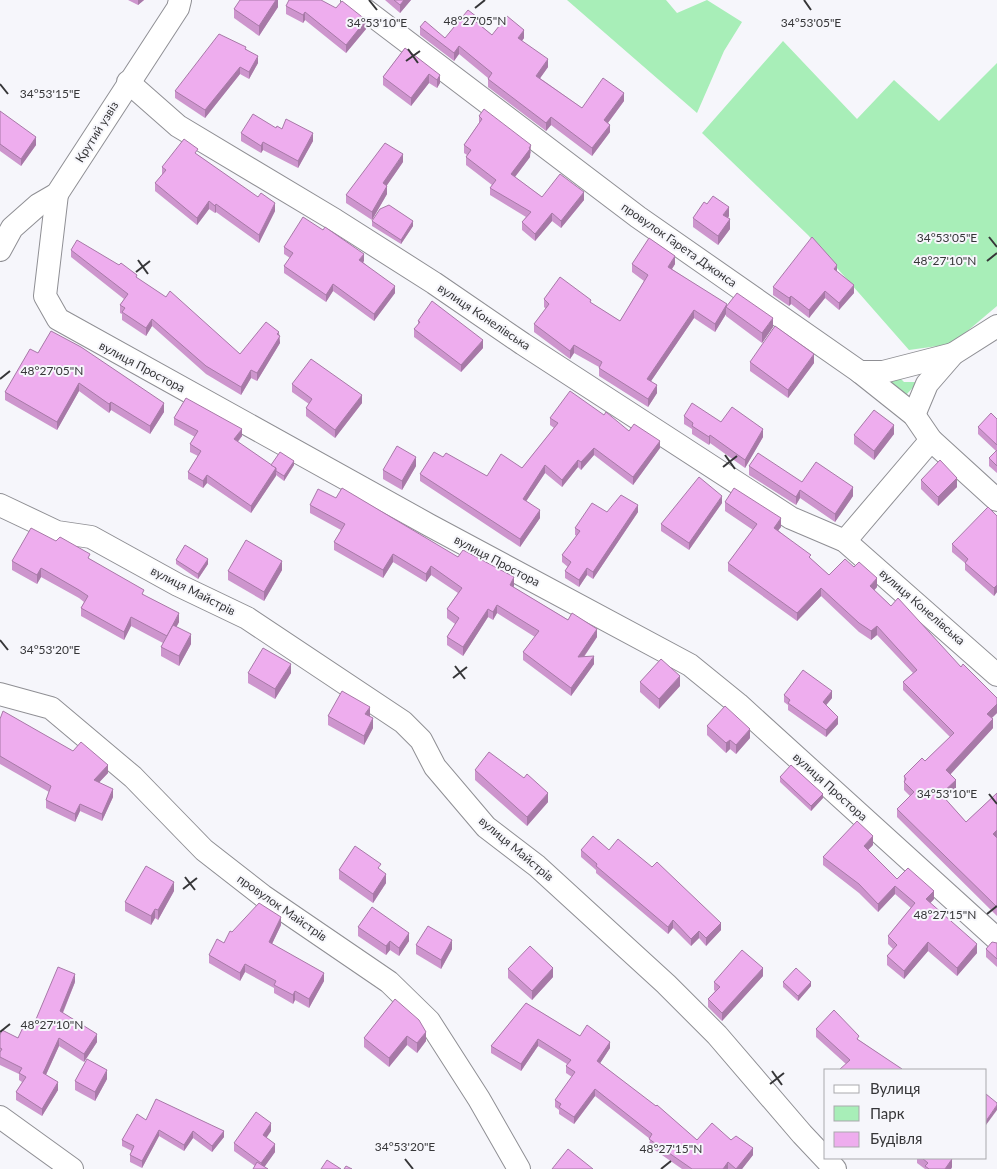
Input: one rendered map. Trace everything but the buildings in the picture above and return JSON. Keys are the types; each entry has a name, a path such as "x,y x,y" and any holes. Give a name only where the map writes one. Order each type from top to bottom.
{"street":[{"name":"Крутий узвіз","path":"0,250 12,228 38,205 57,194 128,82 178,8 180,0"},
{"name":"провулок Гарета Джонса","path":"352,0 638,217 860,372 914,415 931,440 997,500"},
{"name":"вулиця Конелівська","path":"128,82 178,126 434,282 524,344 791,518 845,541 997,675"},
{"name":"вулиця Простора","path":"57,194 45,296 58,320 428,525 690,665 745,711 997,939"},
{"path":"914,415 927,384 953,354 997,326"},
{"path":"860,372 883,372 953,354"},
{"path":"845,541 931,440"},
{"name":"вулиця Майстрів","path":"0,505 57,532 91,537 178,585 248,618 403,722 421,740 434,767 486,827 537,866 666,984 717,1035 824,1157"},
{"name":"провулок Майстрів","path":"0,694 51,708 133,777 204,850 262,896 388,982 429,1021 479,1099 519,1169"},
{"path":"0,1117 72,1169"},
{"name":"вулиця Майстрів","path":"826,1159 835,1169"}],"green space":[{"path":"567,0 666,0 677,13 707,0 742,22 724,51 697,113"},
{"path":"783,41 857,119 894,80 939,121 997,63 997,306 952,344 909,350 808,235 702,133"},
{"path":"900,378 904,382 918,382 906,395 880,382"}]}
